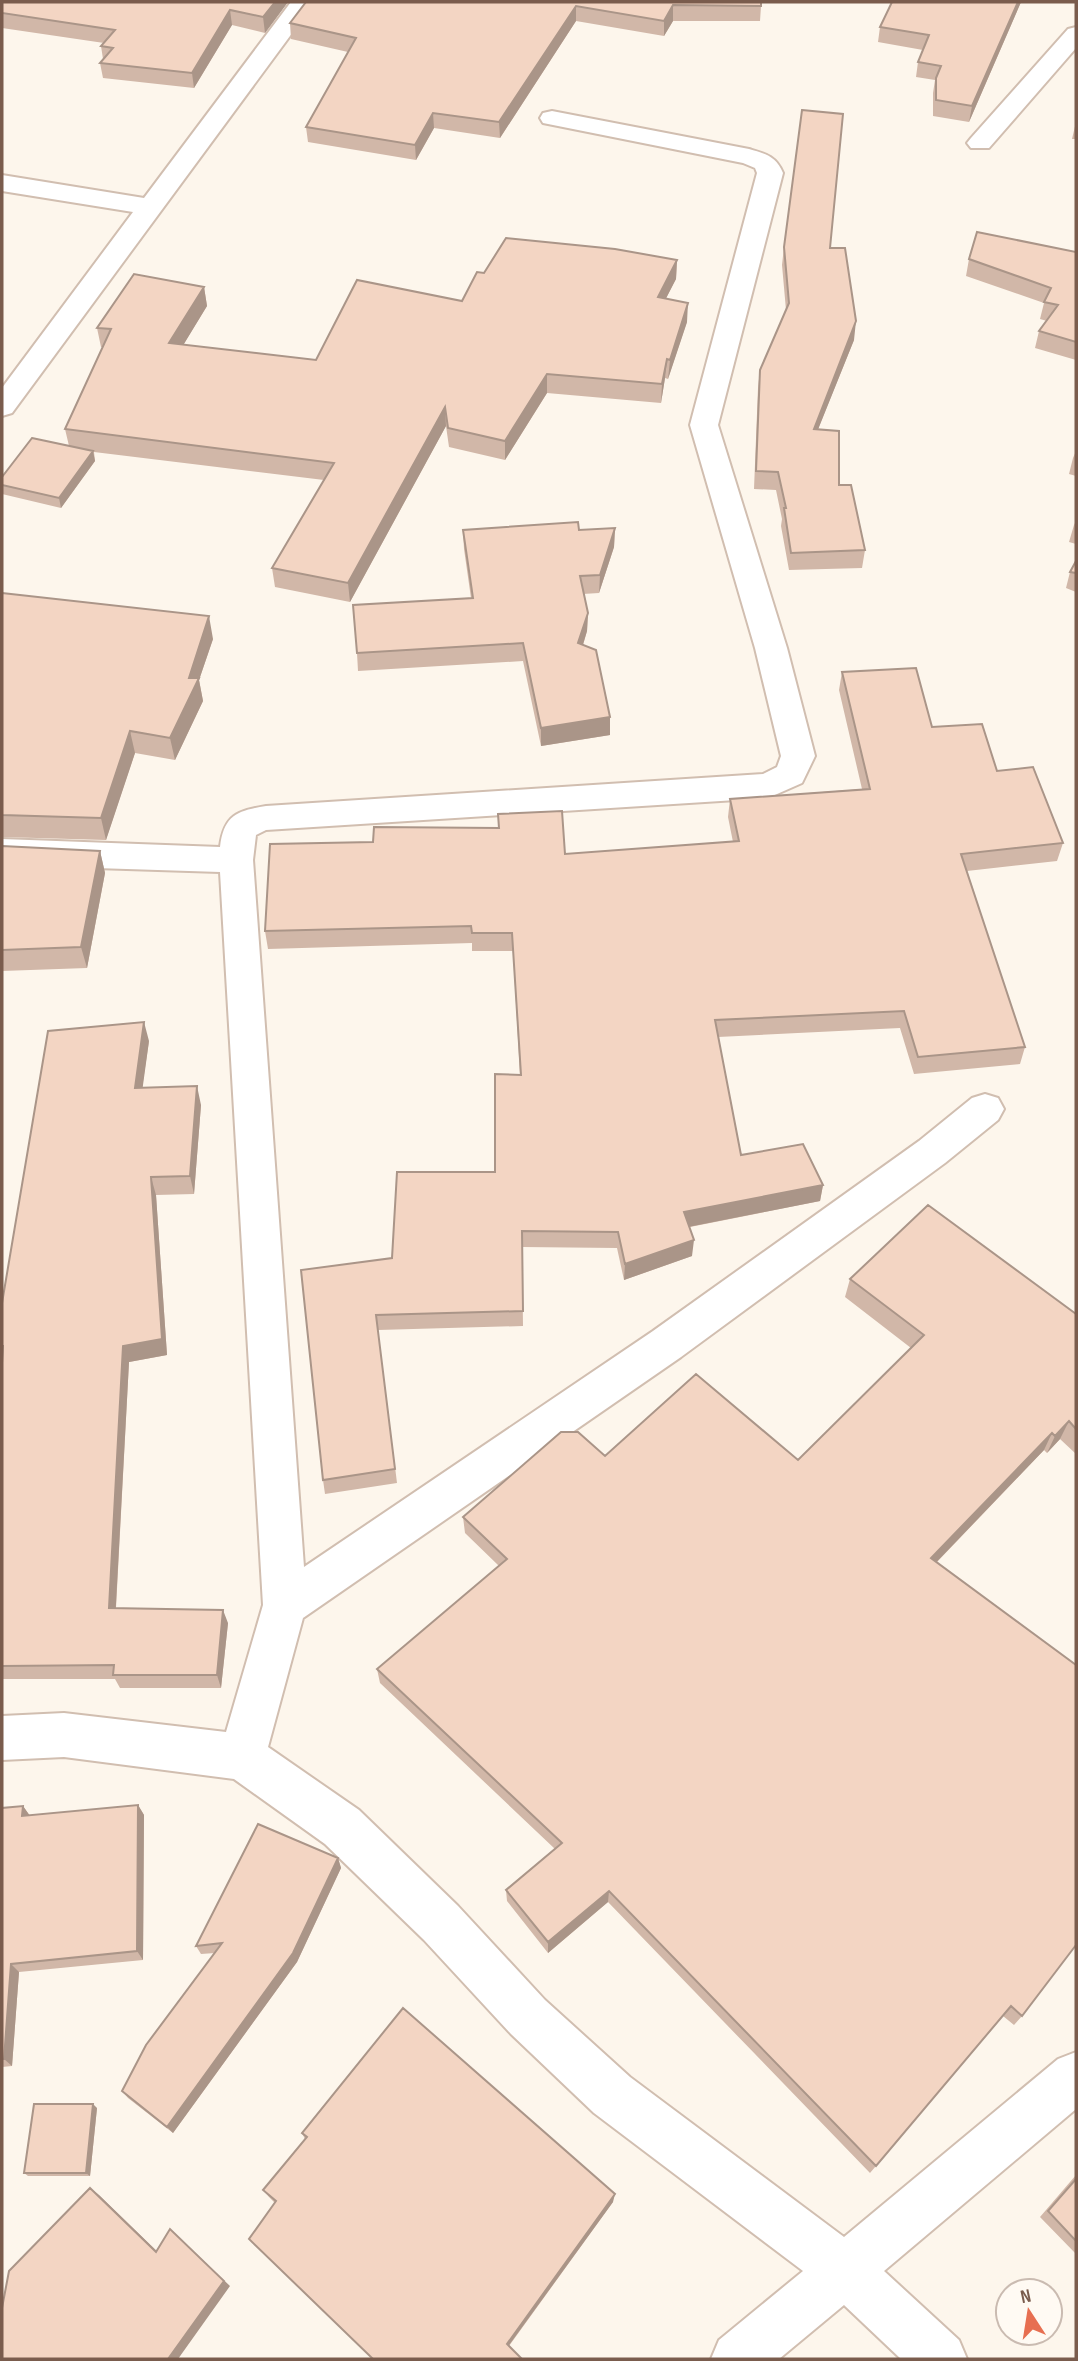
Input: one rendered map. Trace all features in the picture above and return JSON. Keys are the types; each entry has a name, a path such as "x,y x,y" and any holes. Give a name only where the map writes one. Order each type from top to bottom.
{"street":[{"path":"2,407 148,207 303,2"},
{"path":"980,143 1076,34"},
{"path":"242,1757 285,1605 236,860 239,830 250,821 768,786 790,775 798,756 771,648 704,425 770,173 766,163 749,157 552,118"},
{"path":"2,183 148,207"},
{"path":"2,852 236,860"},
{"path":"285,1605 667,1344 932,1152 985,1109"},
{"path":"2,1738 64,1735 242,1757 342,1827 441,1923 528,2017 611,2095 844,2269 940,2359"},
{"path":"738,2359 1076,2077"}],"building":[{"path":"2,2 275,2 263,17 230,10 192,73 100,63 113,48 101,46 115,30 2,13"},
{"path":"306,2 761,2 761,6 673,5 664,21 576,6 499,122 433,113 415,145 306,127 356,38 290,23"},
{"path":"892,2 1018,2 972,106 936,100 936,78 941,66 918,62 929,35 880,27"},
{"path":"802,110 843,114 830,248 845,248 856,321 814,429 839,431 839,485 851,485 865,550 791,553 786,508 778,472 756,471 760,370 789,303 784,247"},
{"path":"977,232 1076,252 1076,342 1039,331 1058,305 1044,302 1051,288 969,259"},
{"path":"506,238 615,249 677,260 658,297 688,303 670,360 667,359 662,384 547,374 505,441 448,428 445,407 348,583 272,568 334,463 65,429 111,329 97,328 134,274 204,287 169,343 316,360 357,280 462,301 477,272 484,273"},
{"path":"32,438 93,451 59,498 2,485 2,477"},
{"path":"578,522 579,530 615,528 600,575 580,576 588,613 578,643 596,650 610,717 541,728 523,643 357,653 353,605 473,598 463,530"},
{"path":"1076,561 1076,573 1070,572"},
{"path":"2,593 209,616 189,678 199,678 170,738 130,731 101,818 2,815"},
{"path":"916,668 932,727 982,724 997,771 1033,767 1063,843 961,854 1025,1047 918,1057 904,1011 715,1020 741,1155 803,1144 823,1185 684,1212 694,1240 625,1264 618,1232 522,1231 523,1311 376,1315 395,1469 323,1480 301,1270 392,1258 397,1172 495,1172 495,1074 521,1075 512,933 472,933 471,926 265,931 270,844 373,842 374,827 499,828 498,814 562,811 565,854 739,841 730,799 870,789 842,672"},
{"path":"2,846 100,851 81,947 2,950"},
{"path":"144,1022 135,1088 197,1086 190,1176 151,1177 162,1339 123,1346 109,1608 223,1610 217,1675 113,1675 114,1665 2,1666 2,1303 48,1031"},
{"path":"928,1205 1076,1314 1076,1429 1069,1421 1055,1436 1052,1433 931,1558 1076,1665 1076,1945 1022,2016 1011,2006 876,2166 609,1891 548,1942 506,1890 562,1843 377,1669 507,1559 463,1517 561,1432 578,1432 605,1456 696,1374 798,1460 924,1335 850,1279"},
{"path":"138,1805 137,1951 11,1964 2,2059 2,1808 23,1806 22,1816"},
{"path":"258,1824 338,1858 293,1953 167,2127 122,2091 146,2045 222,1943 196,1946"},
{"path":"403,2008 615,2194 507,2344 522,2359 373,2359 249,2239 276,2201 263,2190 307,2137 302,2133"},
{"path":"34,2104 93,2104 86,2173 24,2173"},
{"path":"1076,2179 1076,2241 1048,2211"},
{"path":"90,2188 156,2252 170,2229 224,2281 168,2359 2,2359 2,2308 9,2271"}]}
